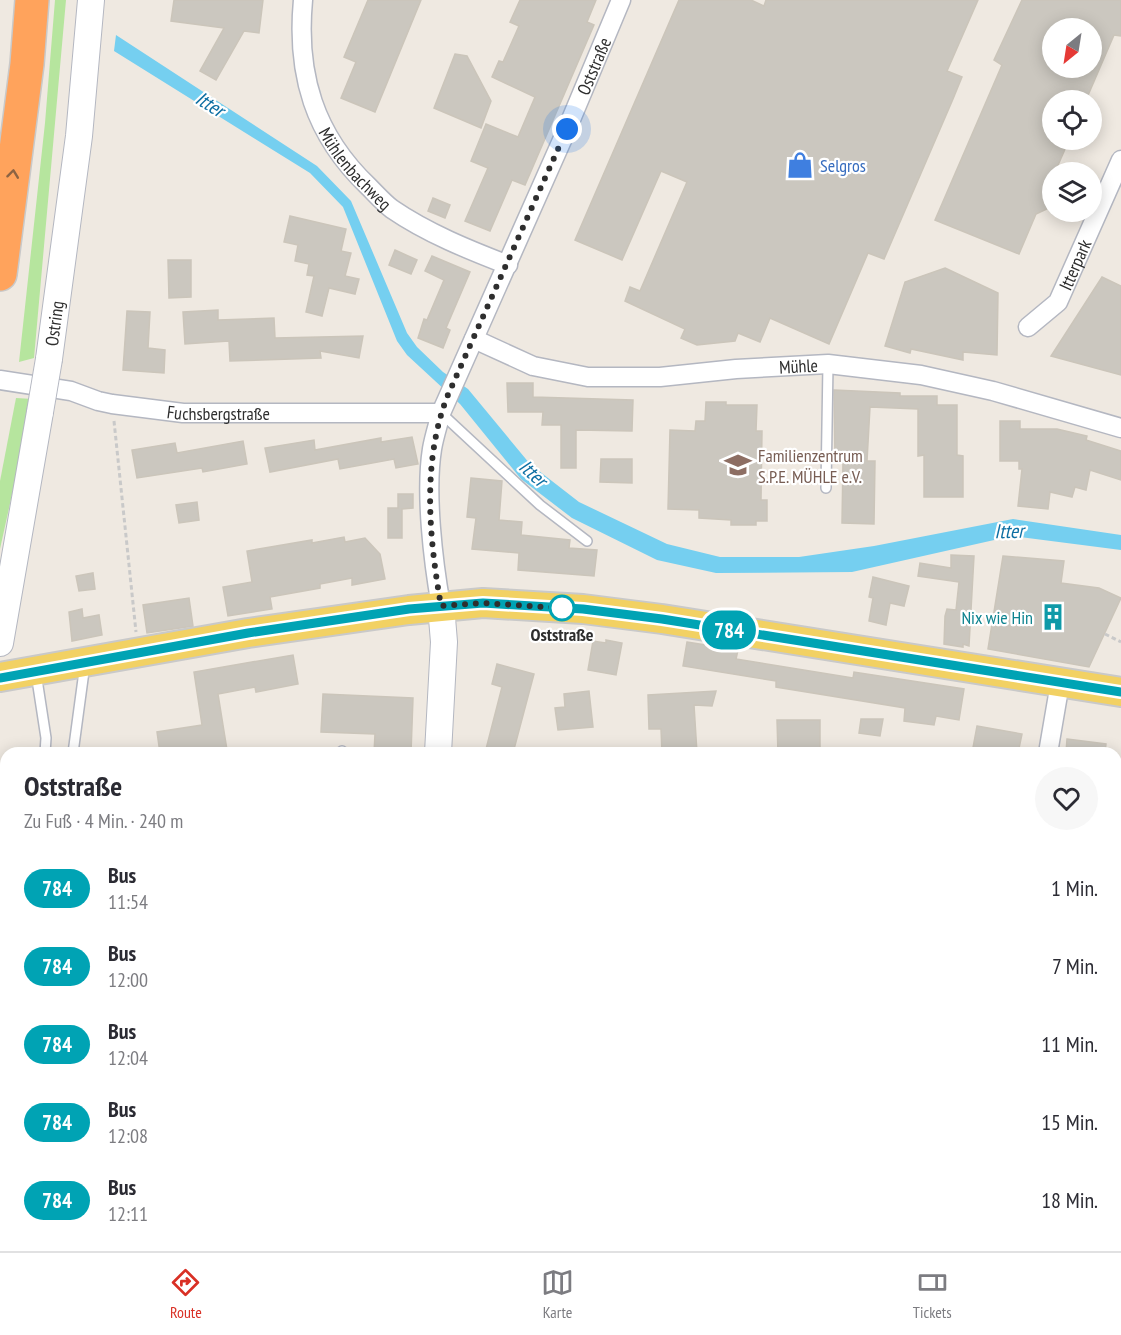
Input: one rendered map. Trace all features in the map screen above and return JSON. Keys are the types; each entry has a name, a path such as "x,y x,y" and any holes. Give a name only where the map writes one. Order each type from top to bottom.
{"highway":[{"path":"0,274 27,64 32,0"}],"main road":[{"name":"Ostring","path":"2,635 49,359 79,136 91,0"},
{"path":"0,678 248,633 441,606 483,603 583,609 662,619 1121,692"},
{"path":"438,747 444,642 441,606"}],"street":[{"name":"Mühlenbachweg","path":"303,0 302,63 311,102 332,144 359,177 391,208 430,231 508,265"},
{"name":"Oststraße","path":"441,606 436,569 430,474 432,450 444,405 508,265 621,0"},
{"name":"Itterpark","path":"1028,327 1058,302 1121,160"},
{"name":"Mühle","path":"474,339 533,366 588,376 660,377 828,363 921,375 993,391 1121,428"},
{"name":"Fuchsbergstraße","path":"0,380 71,391 112,404 183,413 444,405"},
{"path":"1049,747 1060,683"}],"lane":[{"path":"826,488 828,363"},
{"path":"444,405 540,506 587,541"},
{"path":"74,747 86,662"},
{"path":"35,671 46,738 45,747"}],"path":[{"path":"112,404 137,639"},
{"path":"1105,634 1121,642"}],"green space":[{"path":"55,0 66,0 34,358 19,362 45,123"},
{"path":"16,398 33,399 0,549 0,481"}],"water":[{"name":"Itter","path":"116,35 317,166 351,201 407,333 417,347 443,372 468,389 530,464 579,502 667,544 720,557 799,557 874,546 1013,519 1121,535 1121,550 1012,536 852,572 716,573 657,560 572,518 521,479 460,404 407,355 397,341 343,207 310,173 114,51"}],"building":[{"path":"174,0 263,0 259,33 244,31 216,80 200,71 224,28 171,21"},
{"path":"368,0 421,0 375,112 341,98 356,62 344,57"},
{"path":"520,0 596,0 587,22 594,25 525,185 512,180 490,231 465,221 488,168 471,161 486,124 518,137 535,97 492,77 499,61 503,62 519,26 510,22"},
{"name":"Selgros","path":"679,0 751,0 764,6 766,0 978,0 947,71 962,77 884,259 868,253 829,344 770,318 760,342 738,333 735,341 697,345 681,338 685,329 625,301 630,287 640,291 687,182 661,171 622,260 575,240"},
{"path":"1022,0 1121,0 1121,36 1114,35 1102,63 1102,18 1042,18 1042,78 1095,78 1090,90 1042,90 1042,150 1065,150 1059,162 1042,162 1042,211 1036,214 1019,254 935,220 1002,65 994,60"},
{"path":"455,54 467,56 491,101 481,128 434,108"},
{"path":"433,198 450,205 445,218 428,211"},
{"path":"290,216 346,229 341,251 351,253 345,276 359,279 355,294 329,288 322,316 306,312 314,276 307,275 309,264 295,261 298,245 284,242"},
{"path":"395,250 417,260 411,274 389,265"},
{"path":"432,256 470,272 446,328 450,330 443,348 418,338 424,319 427,320 444,280 425,271"},
{"path":"168,260 191,260 191,297 169,298"},
{"path":"945,268 998,293 997,355 963,352 963,360 911,349 910,353 885,346 905,282"},
{"path":"1102,277 1121,286 1121,375 1051,356"},
{"path":"218,310 218,320 274,318 275,338 363,336 359,358 320,351 321,358 230,361 229,341 185,344 183,312"},
{"path":"127,311 150,312 148,348 165,350 164,373 123,370"},
{"path":"507,383 533,383 533,397 633,400 632,431 576,430 576,468 561,468 561,425 542,425 543,412 508,412"},
{"path":"834,390 900,393 900,396 937,396 937,405 957,405 957,455 963,456 963,497 924,497 924,455 918,456 918,409 870,407 867,461 875,461 874,524 842,523 843,460 835,460"},
{"path":"706,402 726,402 726,405 757,405 756,431 762,431 761,500 767,500 767,521 756,521 756,525 731,525 731,520 699,518 699,510 668,509 670,430 695,431 696,421 705,421"},
{"path":"1000,421 1020,421 1020,429 1057,429 1087,436 1086,440 1121,451 1121,480 1090,470 1086,490 1075,487 1072,497 1050,492 1048,509 1018,506 1022,469 1019,469 1019,461 1000,461"},
{"path":"412,437 418,464 396,468 394,459 340,469 338,459 270,472 265,448 314,440 315,450 381,438 381,442"},
{"path":"243,441 247,464 203,472 202,468 137,478 132,450 175,443 177,453"},
{"path":"601,459 632,459 632,483 600,482"},
{"path":"471,478 502,481 499,520 522,522 521,535 570,540 569,548 597,550 594,576 518,570 519,553 472,549 476,518 467,517"},
{"path":"398,494 413,494 413,508 402,509 402,538 388,538 388,508 398,508"},
{"path":"197,502 199,520 179,523 176,505"},
{"path":"344,537 345,542 365,538 380,554 385,579 352,585 352,578 320,584 320,588 270,597 272,609 228,616 223,587 252,582 247,551"},
{"path":"951,555 974,556 969,646 963,644 963,647 944,644 945,616 947,609 956,610 959,582 918,576 920,563 951,568"},
{"name":"Nix wie Hin","path":"1003,556 1064,561 1061,583 1099,588 1121,598 1089,667 988,649"},
{"path":"93,573 95,589 79,591 76,576"},
{"path":"873,577 909,586 904,606 890,603 886,625 869,621 873,598 869,597"},
{"path":"189,598 193,626 147,633 143,605"},
{"path":"82,609 83,618 99,615 102,635 72,641 69,612"},
{"path":"606,640 622,643 616,675 588,670 593,641 606,643"},
{"path":"687,642 738,650 736,659 853,678 854,672 964,689 959,720 936,716 934,725 904,721 905,708 776,687 776,681 683,666"},
{"path":"293,655 298,684 256,692 255,687 218,694 227,747 159,747 157,732 202,725 194,672"},
{"path":"497,664 534,674 515,747 487,747 502,687 492,684"},
{"path":"589,691 593,727 558,730 555,708 565,707 564,694"},
{"path":"716,691 712,706 694,705 697,747 662,747 661,729 649,729 648,695"},
{"path":"323,694 413,698 411,747 374,747 375,734 321,732"},
{"path":"861,719 883,719 880,736 859,733"},
{"path":"777,720 820,720 820,747 778,747"},
{"path":"977,726 1022,734 1019,747 973,747"},
{"path":"1067,739 1106,744 1106,747 1066,747"}],"bus line":[{"name":"784","path":"0,678 248,633 409,609 483,603 583,609 662,619 1121,692"}],"place":[{"name":"Selgros","path":"800,165"},
{"name":"Familienzentrum S.P.E. MÜHLE e.V.","path":"738,465"},
{"name":"Oststraße","path":"562,608"},
{"name":"Nix wie Hin","path":"1053,617"}],"route":[{"path":"562,608 483,603 441,606 430,502 430,474 432,450 447,397 567,129"}]}
